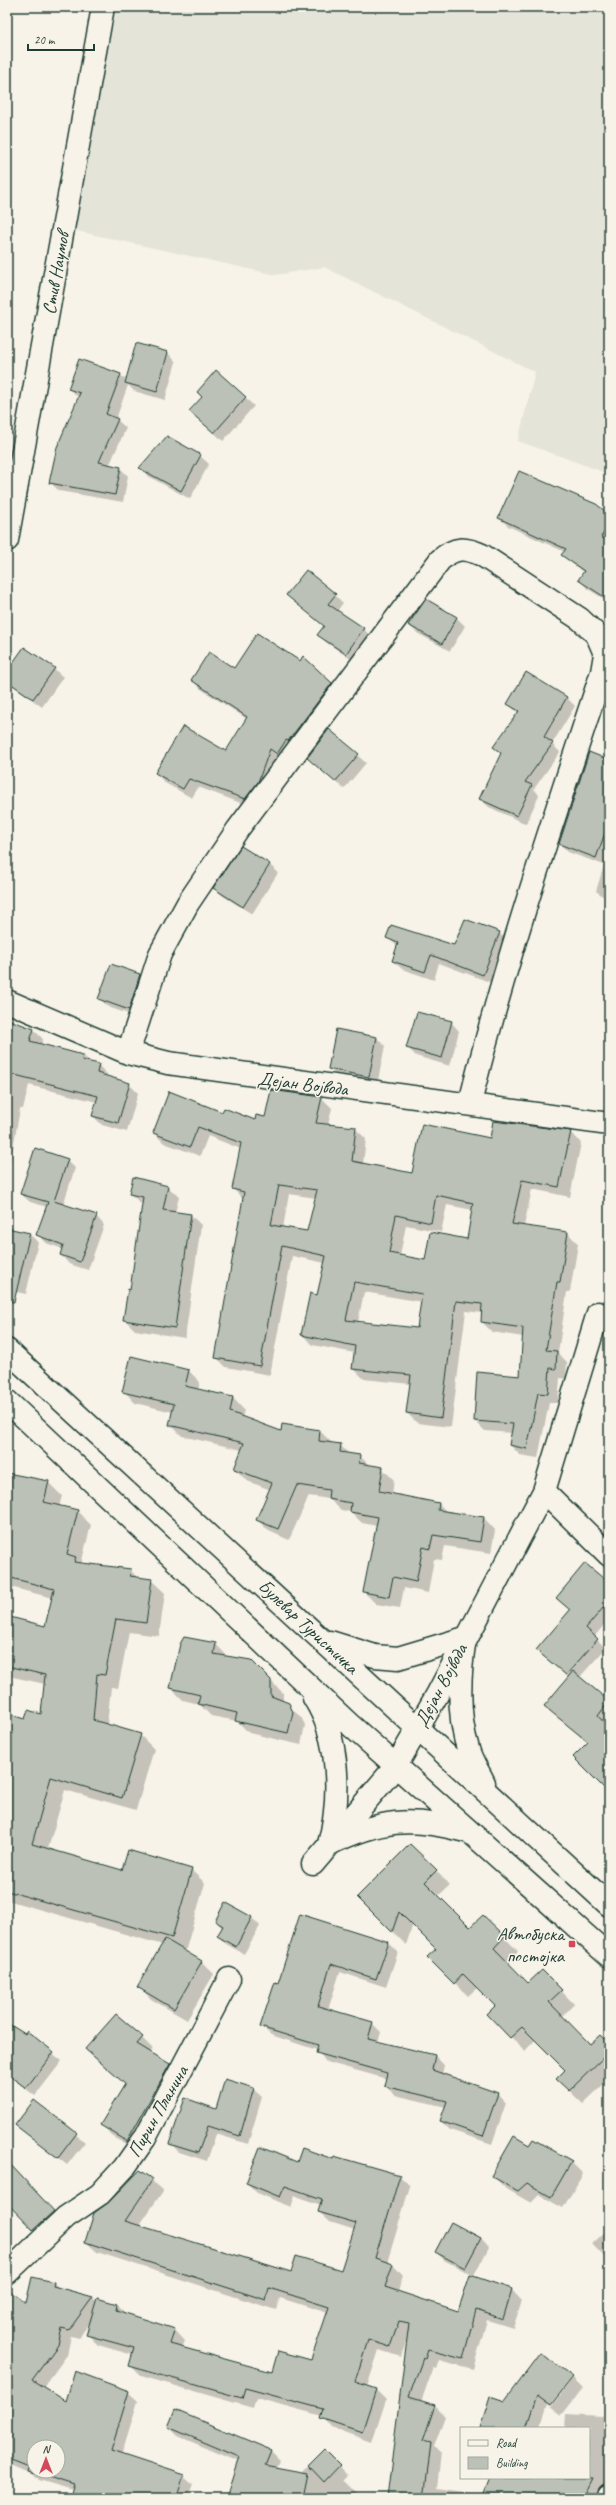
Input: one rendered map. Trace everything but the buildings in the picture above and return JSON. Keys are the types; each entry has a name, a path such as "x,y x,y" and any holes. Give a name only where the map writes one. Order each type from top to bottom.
{"street":[{"name":"Стив Наумов","path":"7,540 14,456 104,7"},
{"path":"128,1053 160,954 188,902 238,829 440,560 452,550 465,548 482,555 580,619 597,634 605,654 602,672 520,920 488,1032 470,1103"},
{"name":"Дејан Војвода","path":"7,1001 128,1053 209,1070 470,1103 609,1124"},
{"name":"Дејан Војвода","path":"313,1864 396,1766 418,1728 544,1491 598,1313"},
{"name":"Булевар Туристичка","path":"7,1350 324,1640 609,1905"},
{"path":"7,1401 396,1766 467,1831 609,1956"},
{"path":"544,1491 609,1555"},
{"path":"324,1640 375,1656 398,1658 465,1638 461,1679 461,1718 468,1750 491,1796"},
{"path":"296,1672 324,1713 333,1742 334,1824 329,1844"},
{"path":"329,1844 358,1830 399,1822 443,1825 467,1831"},
{"name":"Пирин Планина","path":"7,2272 66,2217 100,2194 124,2168 145,2138 229,1979"}],"shaded area":[{"path":"103,7 609,7 609,474 518,441 535,372 324,267 276,275 63,228"}],"place":[{"name":"Автобуска постојка","path":"572,1944"}]}
